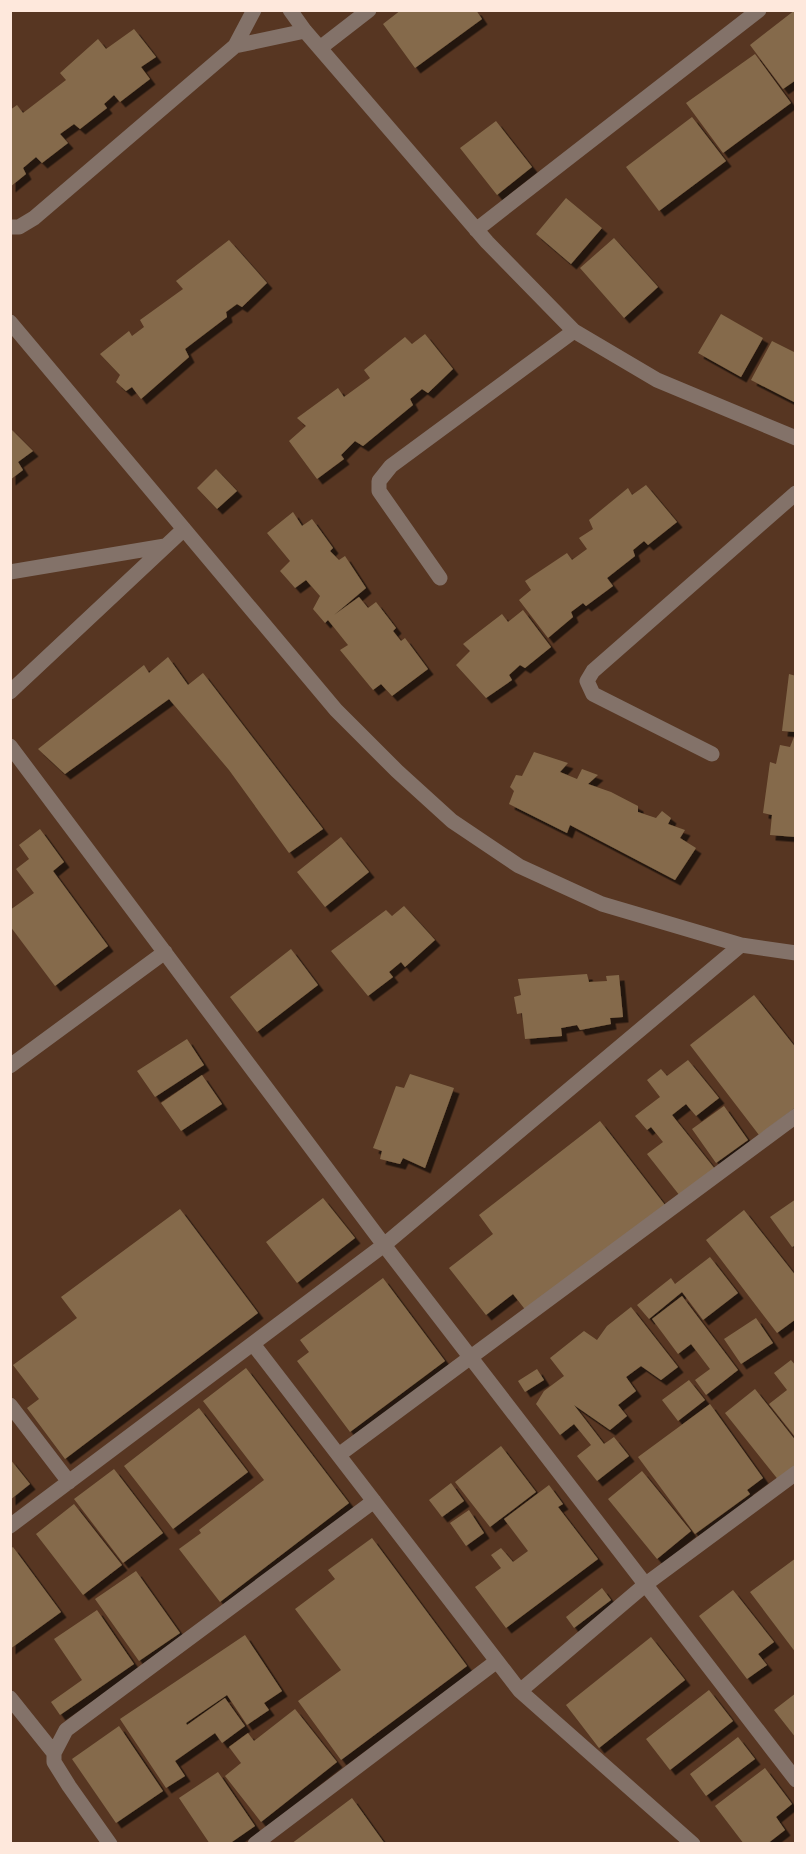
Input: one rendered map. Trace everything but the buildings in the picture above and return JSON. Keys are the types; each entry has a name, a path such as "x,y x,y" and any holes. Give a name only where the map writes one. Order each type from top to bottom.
{"street":[{"path":"10,227 19,228 34,218 235,46 254,10"},
{"path":"290,10 305,31 476,230 574,331 657,380 795,438"},
{"path":"320,48 369,10"},
{"path":"476,230 759,10"},
{"path":"235,46 305,31"},
{"path":"10,322 336,710 397,771 452,821 519,866 602,904 741,945 795,953"},
{"path":"440,578 379,491 380,482 391,466 574,331"},
{"path":"712,754 593,694 587,681 593,671 795,493"},
{"path":"10,692 184,529"},
{"path":"10,572 165,546"},
{"path":"10,746 384,1245 795,1780"},
{"path":"10,1526 384,1245 741,945"},
{"path":"10,1066 165,952"},
{"path":"340,1454 795,1116"},
{"path":"253,1344 340,1454 520,1691 693,1844"},
{"path":"10,1405 69,1482"},
{"path":"520,1691 646,1584 795,1473"},
{"path":"110,1844 54,1762 54,1753 66,1730 374,1501"},
{"path":"255,1844 497,1661"},
{"path":"10,1698 54,1753"}]}
